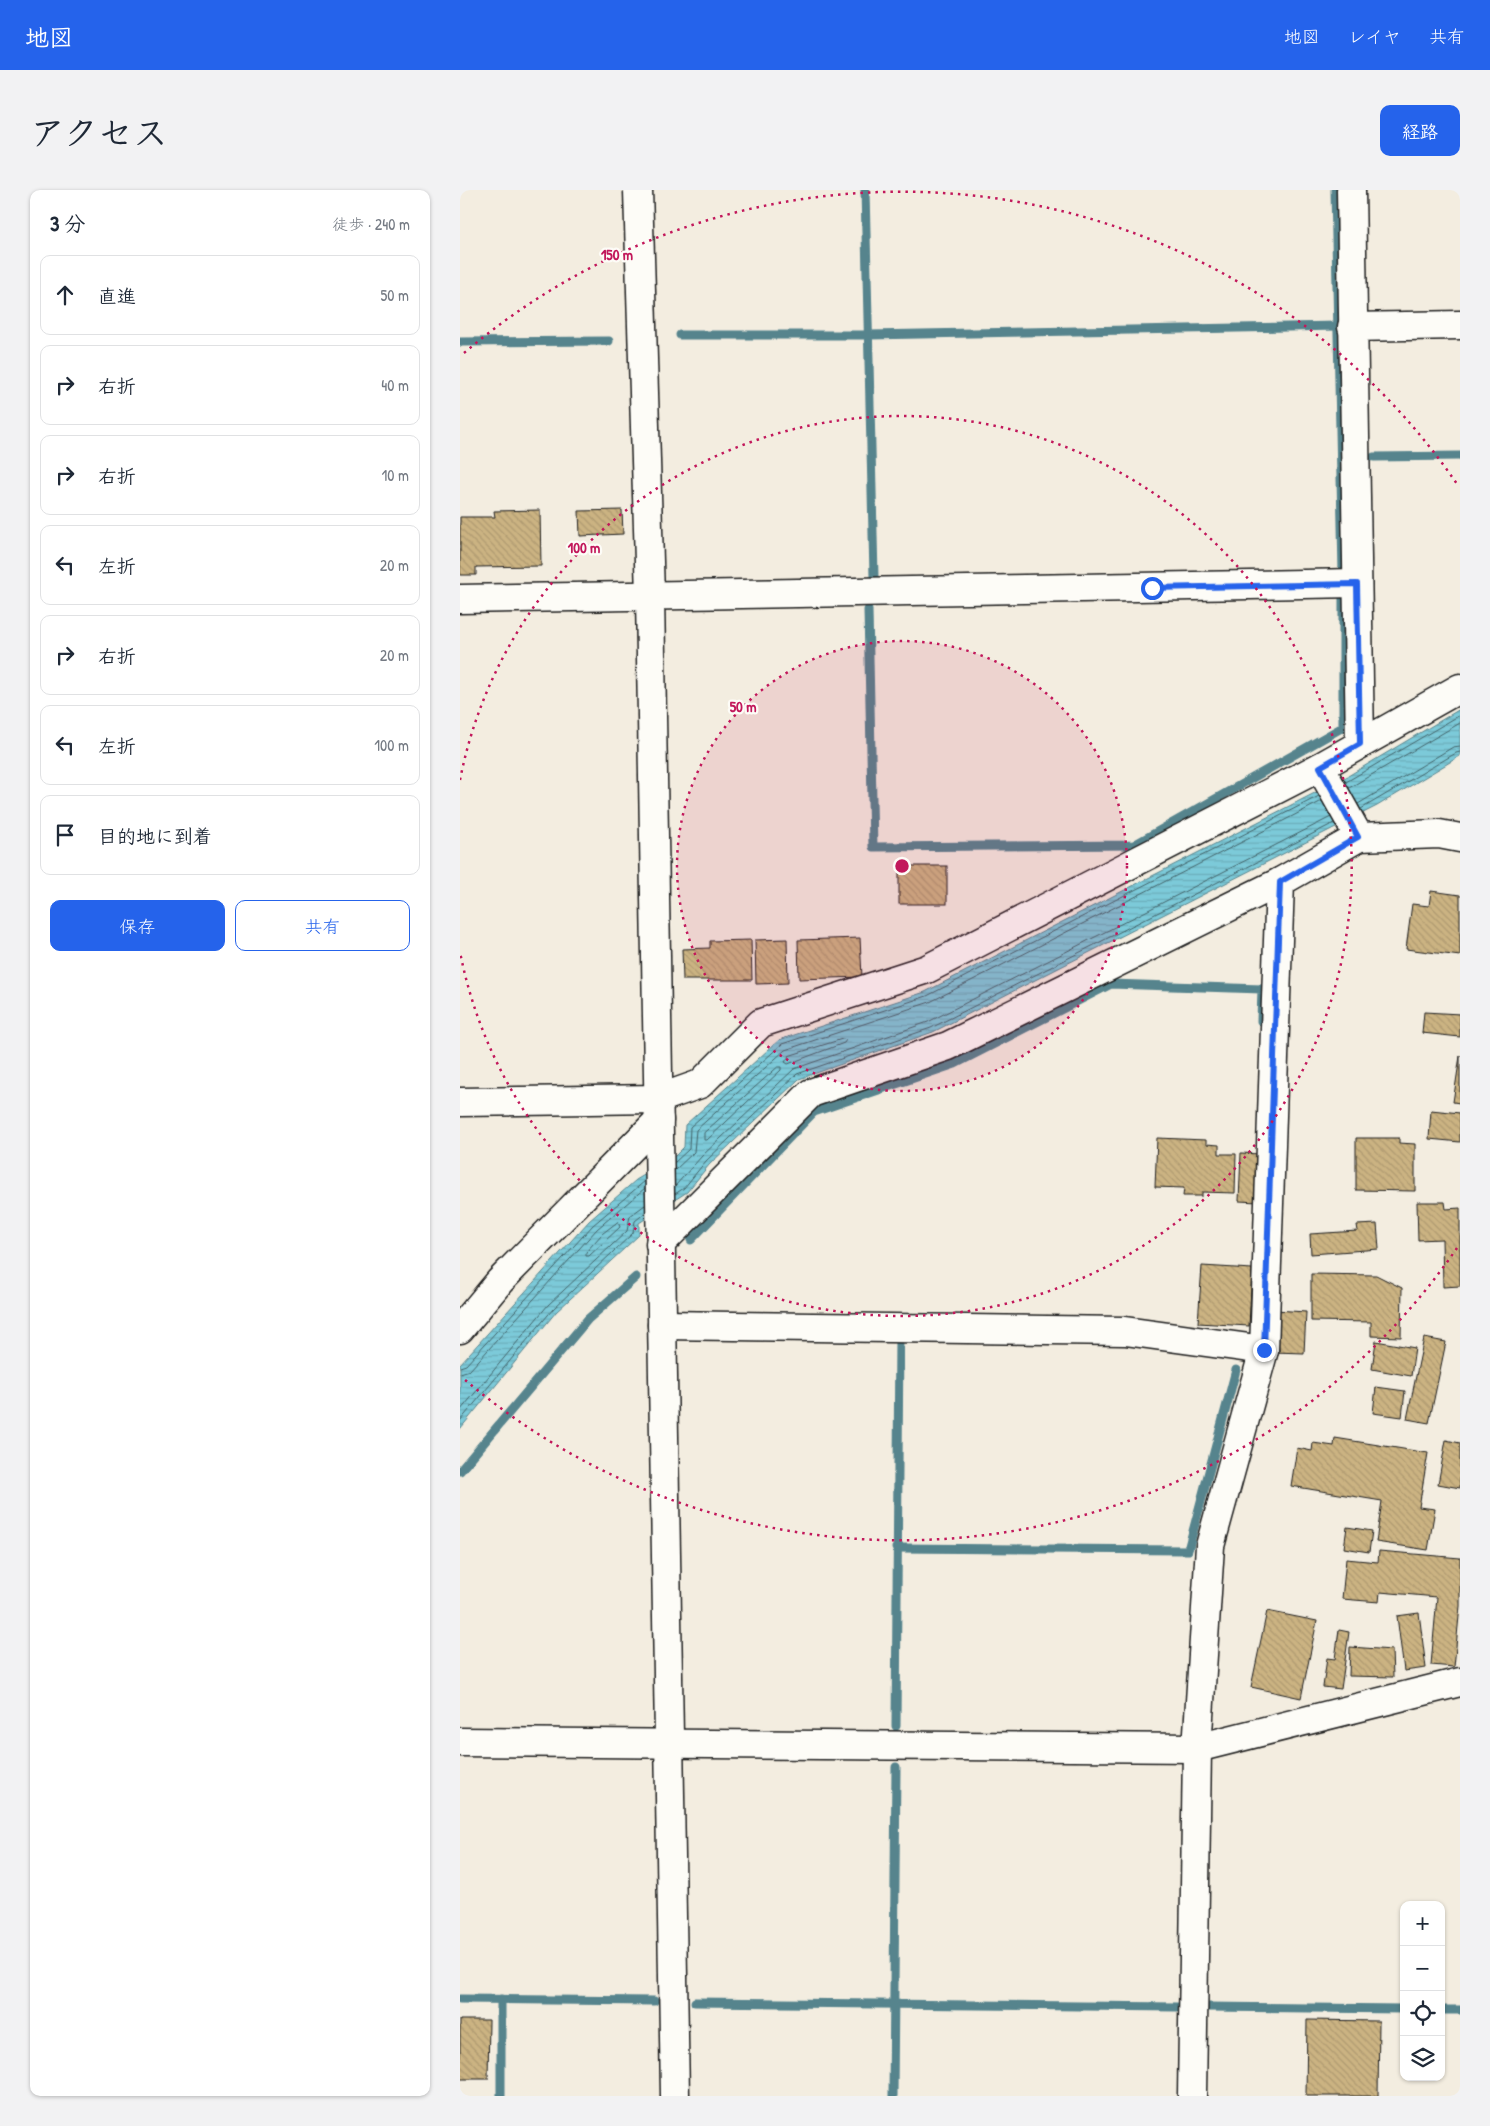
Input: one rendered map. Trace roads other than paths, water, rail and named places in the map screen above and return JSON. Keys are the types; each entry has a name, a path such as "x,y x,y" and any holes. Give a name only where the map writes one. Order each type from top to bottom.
{"street":[{"path":"638,190 650,596 675,2096"},
{"path":"1351,190 1360,744"},
{"path":"1352,327 1460,325"},
{"path":"460,599 1357,584"},
{"path":"460,1329 500,1281 659,1120 700,1084 761,1024 927,969 1322,771 1360,744 1460,688"},
{"path":"1322,771 1356,833"},
{"path":"660,1236 811,1093 948,1046 1280,882 1356,833 1439,834 1460,838"},
{"path":"1192,2096 1197,1748 1210,1546 1264,1350 1280,882"},
{"path":"460,1102 659,1120"},
{"path":"662,1325 1125,1331 1264,1350"},
{"path":"460,1742 1197,1748 1460,1682"}],"water":[{"path":"1460,709 1460,756 1377,806 933,1032 799,1079 709,1165 687,1192 639,1223 639,1235 556,1312 460,1429 460,1364 589,1221 636,1180 674,1157 684,1147 685,1125 779,1040 925,992 1348,776"}],"waterway":[{"path":"865,190 874,577"},
{"path":"1335,190 1343,573"},
{"path":"680,335 869,335 1338,326"},
{"path":"460,342 609,341"},
{"path":"1374,457 1460,456"},
{"path":"868,610 873,847 1134,845 1343,727 1343,596"},
{"path":"691,1240 814,1112 955,1064 1111,984 1262,989 1261,1021"},
{"path":"460,1471 588,1319 636,1277"},
{"path":"896,1726 899,1337"},
{"path":"896,1548 1188,1550 1236,1370"},
{"path":"893,2096 896,1767"},
{"path":"460,1999 654,2001"},
{"path":"501,1999 501,2096"},
{"path":"695,2002 1177,2007"},
{"path":"1206,2007 1400,2009"},
{"path":"1445,2010 1460,2010"}]}
